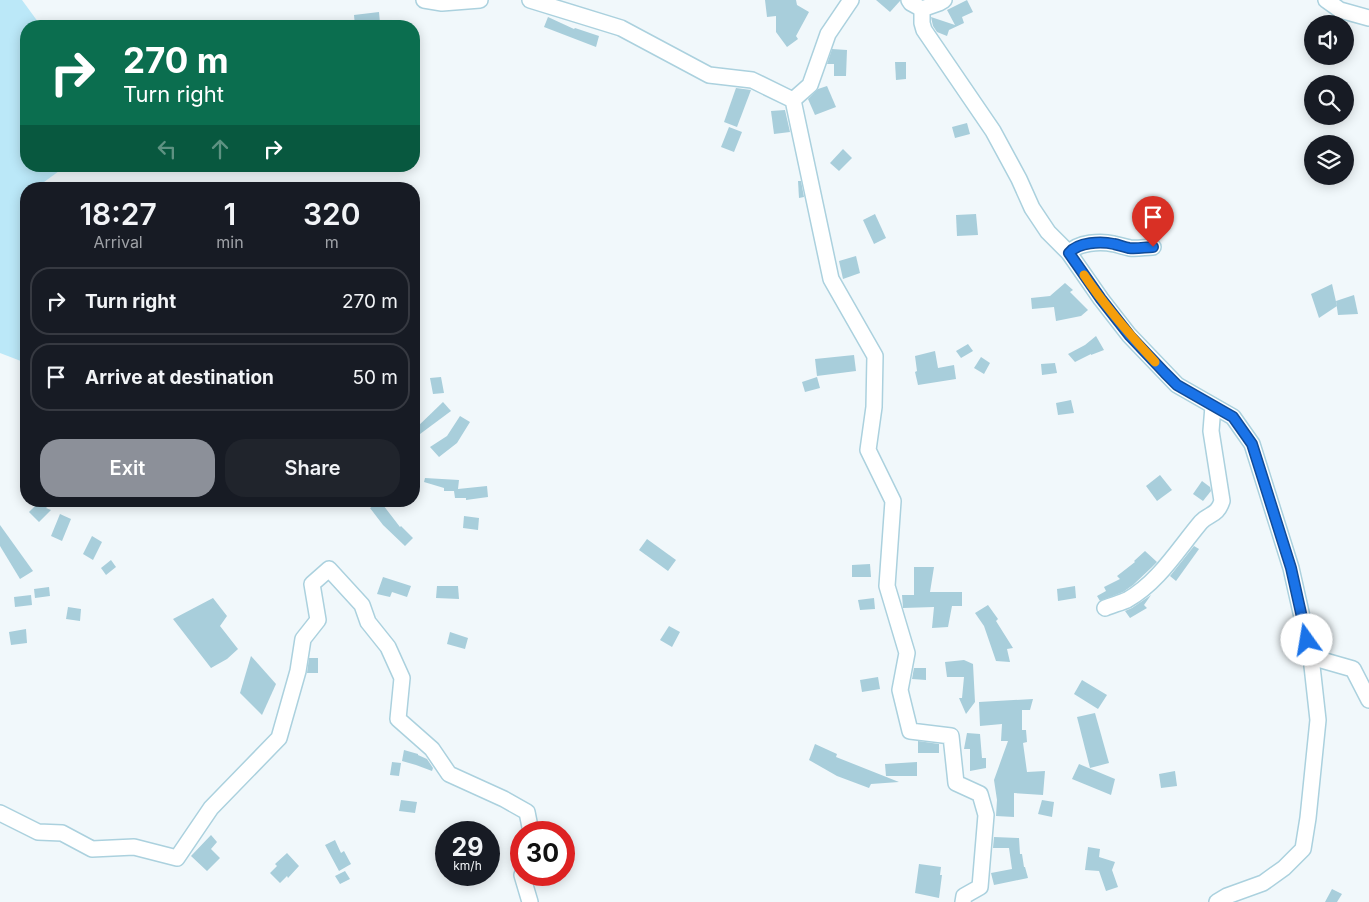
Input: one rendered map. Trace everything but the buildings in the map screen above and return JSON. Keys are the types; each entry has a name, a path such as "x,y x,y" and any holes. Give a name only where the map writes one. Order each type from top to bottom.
{"street":[{"path":"424,0 442,3 480,0"},
{"path":"530,0 621,28 709,75 752,80 793,100"},
{"path":"793,100 810,85 828,34 851,0"},
{"path":"909,0 922,9 939,4 944,0"},
{"path":"1326,0 1340,10 1369,18"},
{"path":"922,9 922,23 929,39 993,131 1019,179 1032,208 1048,232 1069,253 1130,336 1177,385 1233,417 1252,444 1291,568 1311,658 1318,720 1303,848 1284,868 1263,882 1227,900"},
{"path":"793,100 832,279 875,356 874,407 868,450 893,500 887,586 907,653 900,690 910,731 952,736 956,783 980,794 986,815 980,887 964,896 963,902"},
{"path":"1069,253 1072,248 1099,243 1132,248 1153,247"},
{"path":"1105,608 1127,599 1152,581 1203,520 1215,513 1220,507 1222,501 1211,431 1212,406"},
{"path":"0,813 38,832 62,833 92,849 134,847 177,858 210,808 279,738 298,671 303,639 318,620 312,584 329,569 362,606 368,622 388,647 402,678 398,719 432,750 449,774 504,799 527,812 529,821"},
{"path":"1311,658 1352,669 1369,700"},
{"path":"525,886 530,902"}],"shaded area":[{"path":"0,0 22,0 37,20 20,20 20,172 58,172 44,182 20,182 20,361 0,353"}],"slow traffic":[{"path":"1084,275 1130,336 1155,362"}],"route":[{"path":"1153,247 1132,248 1099,243 1072,248 1069,253 1130,336 1165,373 1177,385 1233,417 1252,444 1291,568 1307,640"}]}
